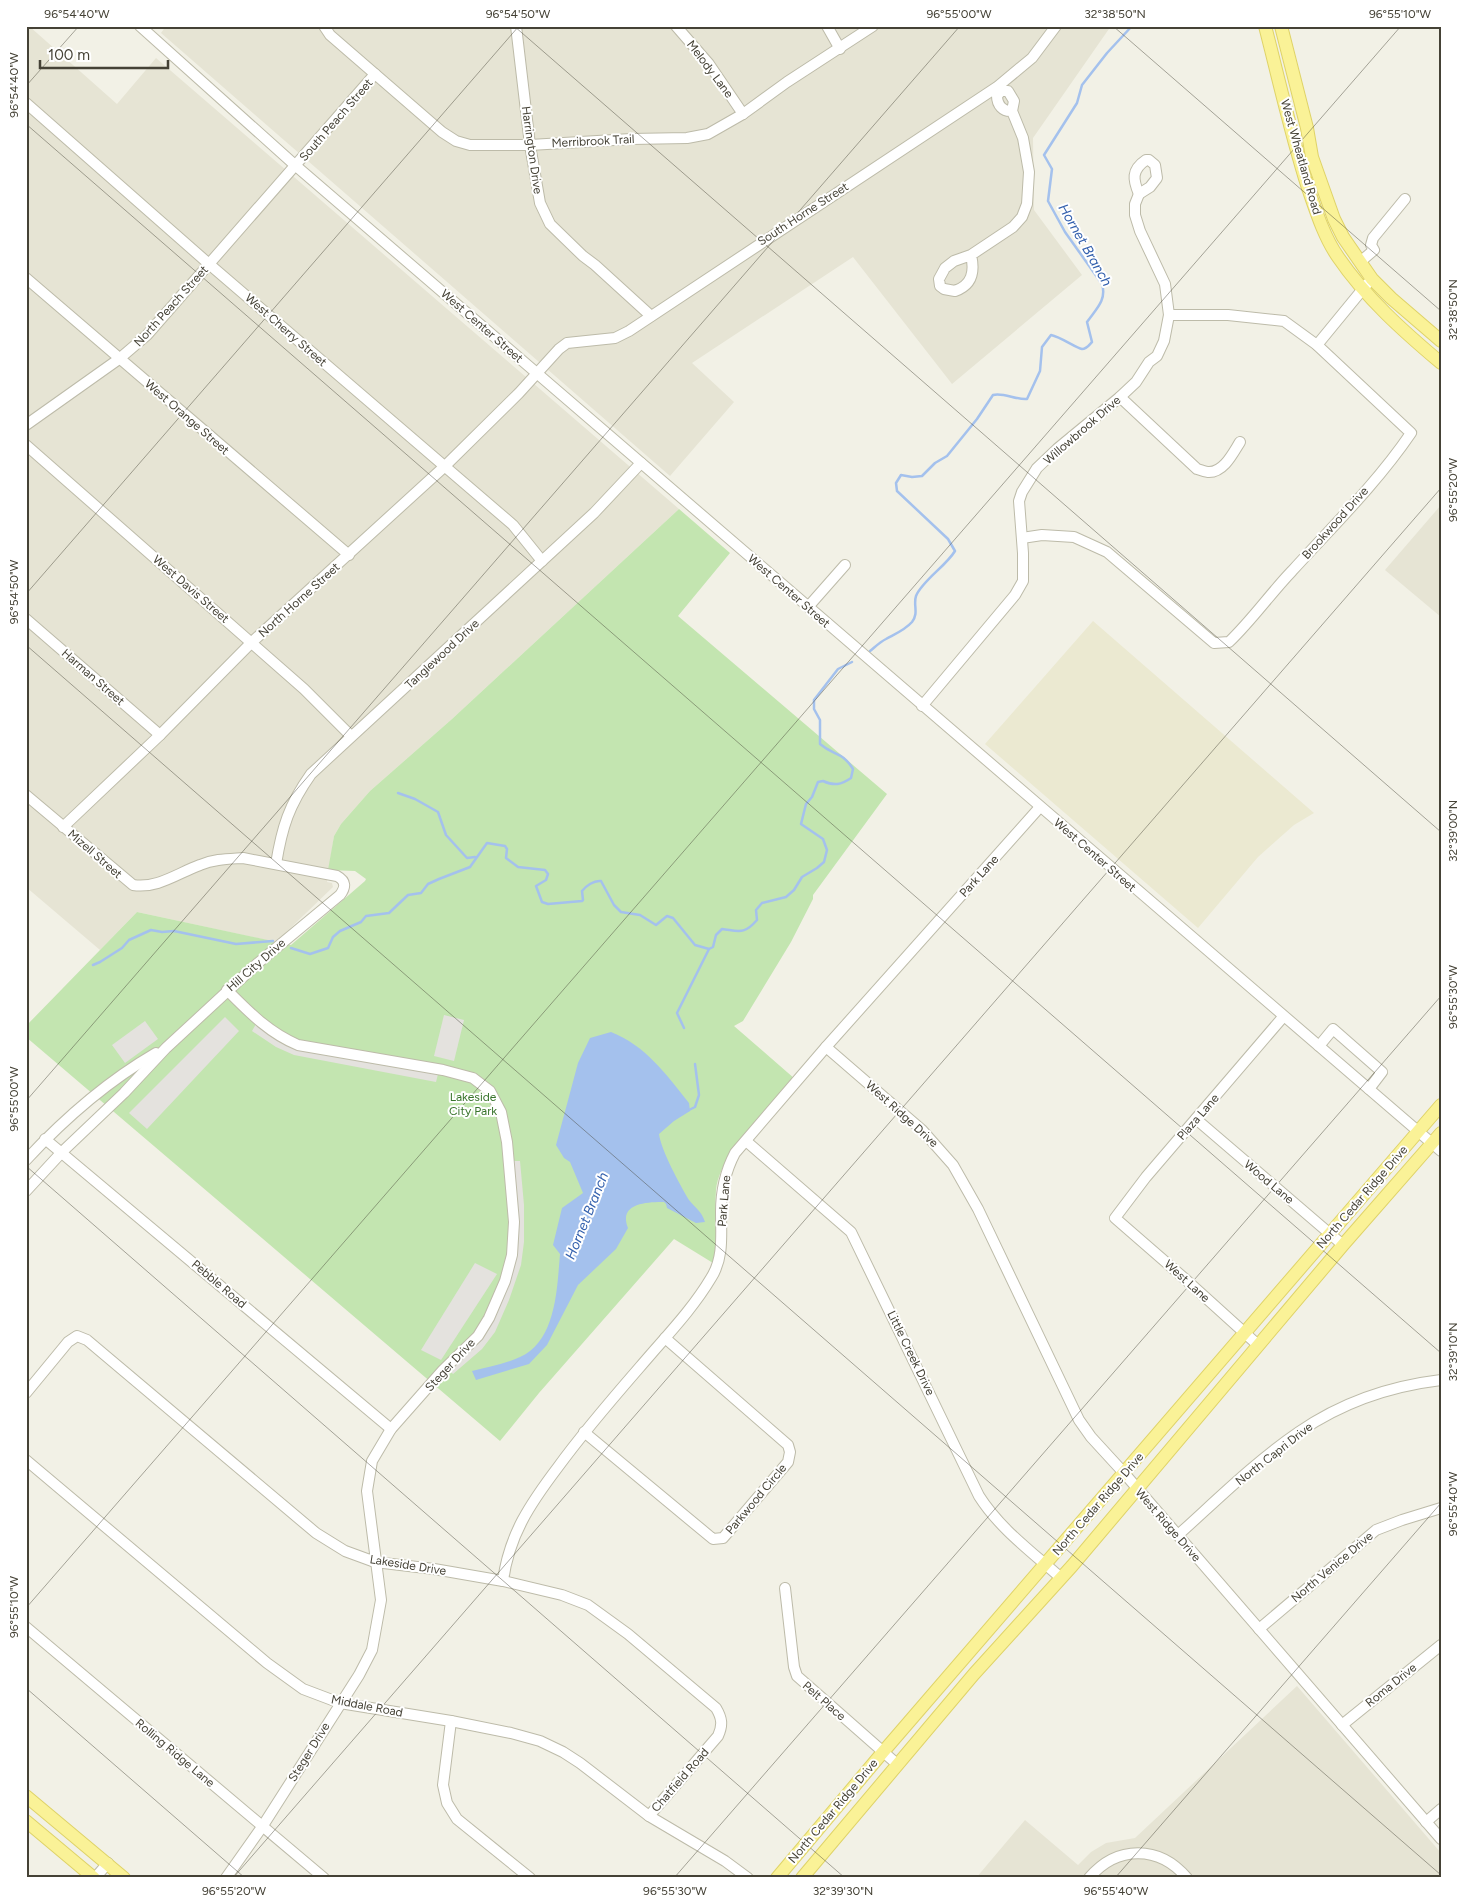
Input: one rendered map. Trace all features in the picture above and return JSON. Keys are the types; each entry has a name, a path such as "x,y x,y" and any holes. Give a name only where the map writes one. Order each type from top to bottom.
{"main road":[{"name":"West Wheatland Road","path":"1265,26 1300,164 1317,214 1337,256 1363,290 1392,320 1441,363"},
{"name":"West Wheatland Road","path":"1282,26 1307,128 1312,157 1334,219 1343,237 1372,279 1441,341"},
{"name":"North Cedar Ridge Drive","path":"777,1878 883,1752 1441,1106"},
{"name":"North Cedar Ridge Drive","path":"802,1878 897,1764 1061,1578 1343,1245 1436,1147 1441,1133"},
{"path":"26,1796 124,1878"},
{"path":"26,1821 94,1878"}],"street":[{"name":"West Center Street","path":"140,26 296,166 1436,1147"},
{"name":"Merribrook Trail","path":"324,26 330,35 442,132 456,141 470,145 530,145 687,138 708,134 743,114 787,82 873,26"},
{"name":"Harrington Drive","path":"516,26 530,145 540,203 550,224 651,316"},
{"name":"Melody Lane","path":"676,26 709,64 743,114"},
{"path":"827,26 840,49"},
{"name":"South Horne Street","path":"537,374 549,358 567,343 615,338 629,332 998,89 1032,58 1056,26"},
{"name":"South Peach Street","path":"296,166 375,74"},
{"path":"972,255 974,271 971,278 960,289 947,291 940,286 939,279 941,273 954,261 972,255 1013,227 1022,217 1027,204 1029,172 1022,132 1012,110 1006,111 1000,106 997,96 998,89"},
{"name":"West Cherry Street","path":"26,103 513,525 542,561"},
{"name":"North Peach Street","path":"26,425 119,360 147,335 296,166"},
{"name":"Willowbrook Drive","path":"922,706 1015,595 1022,581 1022,538 1019,501 1022,492 1037,468 1056,449 1136,382 1149,362 1157,356 1164,341 1169,315 1165,284 1140,231 1135,215 1135,204 1138,194"},
{"path":"1360,262 1374,250 1371,244 1373,238 1405,199"},
{"name":"West Orange Street","path":"26,278 119,360 349,555"},
{"path":"1317,345 1372,279"},
{"name":"Brookwood Drive","path":"1022,538 1042,535 1074,538 1107,552 1214,643 1229,642 1388,466 1411,432 1317,345 1284,321 1228,315 1169,315"},
{"name":"North Horne Street","path":"64,827 160,735 252,642 444,467 537,374"},
{"path":"1120,397 1197,469 1209,472 1219,469 1230,459 1240,442"},
{"name":"West Davis Street","path":"26,445 252,642 318,702 351,736"},
{"name":"Tanglewood Drive","path":"276,864 284,822 299,791 311,774 599,508 641,463"},
{"path":"808,607 845,564"},
{"name":"Harman Street","path":"26,619 160,735"},
{"name":"Mizell Street","path":"26,795 133,885 152,886 202,864 216,860 243,858 337,876 345,883"},
{"name":"Park Lane","path":"503,1582 506,1561 517,1528 535,1498 584,1432 690,1308 712,1277 720,1251 723,1184 727,1168 735,1154 826,1047 1040,807"},
{"name":"Hill City Drive","path":"26,1191 62,1152 124,1093 166,1048 227,990 340,895 344,890 345,883"},
{"name":"Steger Drive","path":"226,1878 262,1827 359,1675 372,1650 380,1600 367,1491 372,1461 391,1429 443,1370 478,1336 489,1318 505,1280 512,1255 514,1222 507,1142 501,1112 490,1091 473,1078 443,1070 298,1045 281,1038 263,1025 227,990"},
{"name":"Plaza Lane","path":"1114,1218 1146,1177 1283,1017"},
{"path":"1319,1046 1333,1029 1382,1072 1369,1089"},
{"name":"West Ridge Drive","path":"826,1047 922,1130 953,1165 978,1210 1079,1420 1090,1437 1137,1488 1441,1839"},
{"name":"Hill City Drive","path":"26,1160 95,1093 127,1070 166,1048"},
{"name":"Wood Lane","path":"1196,1119 1343,1245"},
{"name":"Pebble Road","path":"46,1139 391,1429"},
{"name":"Little Creek Drive","path":"746,1141 851,1232 979,1496 1005,1529 1061,1578"},
{"name":"West Lane","path":"1114,1218 1184,1278 1258,1346"},
{"name":"Lakeside Drive","path":"26,1393 68,1342 77,1336 88,1340 316,1533 345,1551 375,1562 434,1569 503,1582 562,1595 588,1604 616,1624 716,1708 721,1716 722,1726 712,1744"},
{"name":"Parkwood Circle","path":"584,1432 713,1539 723,1538 757,1500 788,1462 790,1452 788,1445 665,1338"},
{"name":"North Capri Drive","path":"1178,1535 1259,1463 1300,1431 1354,1402 1396,1387 1441,1380"},
{"name":"Middale Road","path":"26,1460 280,1673 303,1689 340,1703 451,1721 540,1741 562,1752 649,1816 719,1857 748,1878"},
{"name":"North Venice Drive","path":"1259,1630 1376,1530 1441,1508"},
{"name":"Pelt Place","path":"785,1588 794,1667 797,1676 897,1764"},
{"name":"Rolling Ridge Lane","path":"26,1628 324,1878"},
{"name":"Roma Drive","path":"1342,1725 1441,1645"},
{"path":"451,1721 443,1785 447,1802 457,1819 530,1878"},
{"name":"Chatfield Road","path":"649,1816 712,1744"},
{"path":"1426,1822 1441,1809"},
{"path":"1089,1878 1105,1863 1125,1855 1142,1852 1164,1860 1182,1872 1187,1878"},
{"path":"94,1878 108,1863"}],"shaded area":[{"path":"26,26 29,26 117,104 156,58 679,509 452,719 370,791 341,824 334,836 327,882 332,883 333,887 276,942 137,912 100,950 26,887"},
{"path":"166,26 1111,26 1033,138 1034,210 1082,275 952,384 853,257 692,363 734,402 670,476 161,33"},
{"path":"1441,505 1441,617 1385,570"},
{"path":"1093,621 1314,813 1294,825 1258,857 1198,928 985,744"},
{"path":"444,1015 464,1020 454,1061 434,1056"},
{"path":"225,1017 239,1031 147,1129 129,1113"},
{"path":"145,1021 158,1039 125,1063 112,1045"},
{"path":"256,1024 282,1042 438,1074 436,1082 294,1055 276,1047 252,1031"},
{"path":"513,1161 520,1161 524,1205 524,1242 521,1265 495,1332 482,1349 453,1374 449,1370 480,1340 508,1277"},
{"path":"475,1263 497,1274 441,1360 421,1350"},
{"path":"1297,1686 1441,1853 1441,1878 976,1878 1025,1820 1078,1865 1091,1852 1106,1843 1135,1838"}],"green space":[{"name":"Lakeside City Park","path":"679,509 730,553 678,616 887,794 813,895 813,899 791,942 743,1021 734,1026 795,1079 760,1116 736,1146 720,1175 716,1190 716,1245 713,1263 674,1239 539,1393 500,1441 26,1037 26,1026 137,912 291,945 365,881 366,879 355,871 328,870 334,836 341,824 370,791 452,719"}],"water":[{"path":"611,1032 645,1053 664,1072 689,1103 690,1111 674,1121 659,1134 663,1149 676,1177 689,1200 700,1212 705,1222 696,1223 667,1208 664,1202 643,1204 631,1209 627,1213 628,1228 616,1249 578,1285 547,1345 529,1364 476,1380 472,1371 520,1357 532,1349 548,1327 558,1283 560,1254 553,1245 562,1208 583,1193 570,1162 564,1158 556,1145 578,1063 590,1038"}],"waterway":[{"name":"Hornet Branch","path":"870,651 912,622 915,615 915,599 919,590 955,551 948,539 897,491 896,483 901,475 922,476 935,463 947,456 977,419 993,395 1001,394 1027,399 1040,371 1042,347 1051,335 1082,349 1087,348 1092,342 1087,322 1102,300 1102,284 1065,232 1048,201 1052,169 1044,155 1077,103 1082,85 1107,53 1132,26"},
{"name":"Hornet Branch","path":"684,1028 677,1013 709,949 713,947 716,935 722,929 741,931 748,928 757,920 756,910 762,903 786,897 794,890 802,877 824,862 827,850 823,839 801,824 806,804 812,797 818,782 823,781 831,784 844,782 851,778 853,769 845,759 820,744 820,720 814,709 814,700 838,669 852,662"},
{"path":"398,793 415,799 438,812 446,835 467,858 475,857"},
{"path":"291,948 310,954 328,948 333,937 340,931 361,922 366,916 389,913 408,895 421,893 428,884 470,867 487,843 505,846 507,849 506,858 518,867 545,870 548,874 546,880 536,886 542,902 548,904 582,901 582,891 593,882 601,881 614,905 621,912 640,915 656,925 667,916 673,918 695,945 709,949"},
{"path":"93,965 122,948 129,940 151,930 162,932 174,931 236,944 273,941"},
{"name":"Hornet Branch","path":"687,1111 695,1107 699,1095 695,1064"}]}
